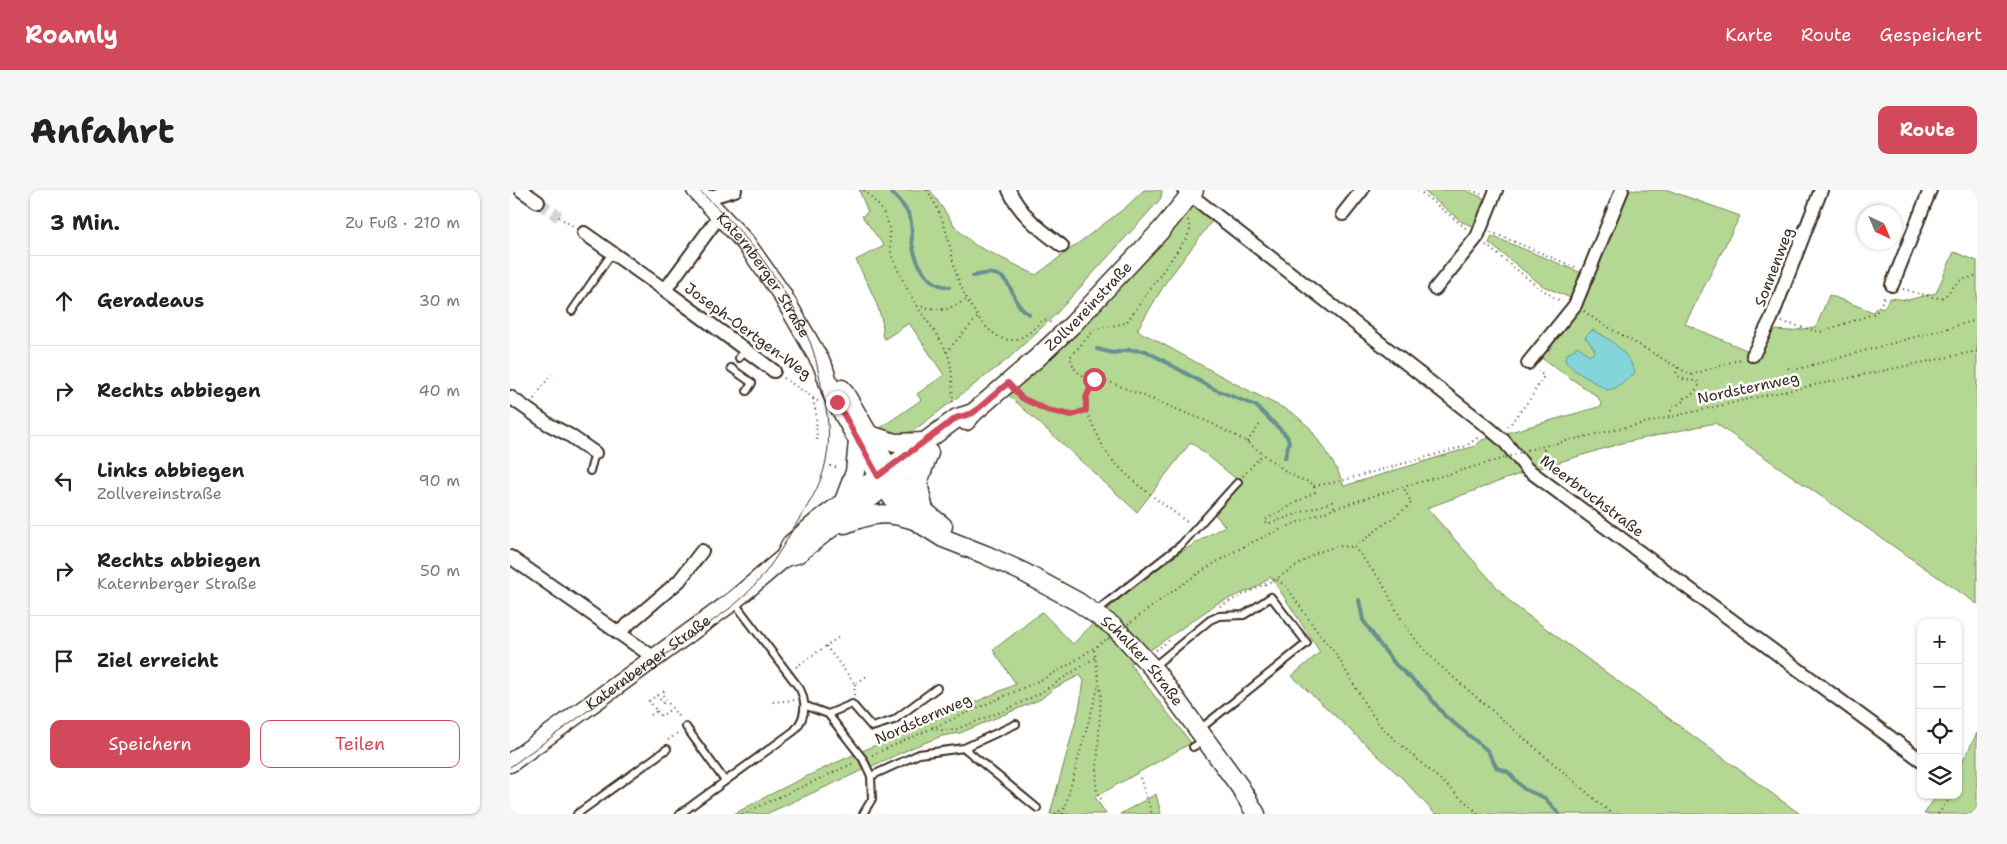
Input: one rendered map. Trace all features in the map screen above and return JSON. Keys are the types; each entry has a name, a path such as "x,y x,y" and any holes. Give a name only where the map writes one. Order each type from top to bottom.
{"main road":[{"name":"Katernberger Straße","path":"700,194 745,242 762,265 823,366 832,394 864,438 887,478"},
{"name":"Zollvereinstraße","path":"887,478 926,448 955,432 965,415 1008,383 1064,333 1187,196"},
{"path":"826,532 874,514 920,516 918,482 926,448 864,438 855,472 844,501"},
{"name":"Katernberger Straße","path":"510,764 733,601 785,557 791,544 844,501 887,478"},
{"name":"Katernberger Straße","path":"785,557 797,554 826,532 887,478"},
{"name":"Schalker Straße","path":"887,478 908,495 920,516 943,538 1023,572 1094,612 1125,638 1152,668 1200,739 1240,787 1256,814"}],"street":[{"path":"521,190 538,202"},
{"path":"700,194 735,190"},
{"path":"1009,190 1014,201 1029,220 1062,246"},
{"path":"1343,214 1362,190"},
{"path":"1435,290 1479,232 1496,190"},
{"path":"1528,363 1574,307 1622,190"},
{"name":"Sonnenweg","path":"1753,355 1771,319 1821,190"},
{"path":"1892,285 1930,190"},
{"name":"Meerbruchstraße","path":"1187,196 1489,428 1504,441 1527,469 1917,757"},
{"name":"Joseph-Oertgen-Weg","path":"665,290 720,214"},
{"name":"Joseph-Oertgen-Weg","path":"584,233 665,290 742,354 774,371"},
{"path":"510,397 595,453"},
{"path":"618,632 679,581 702,551"},
{"path":"510,557 656,658"}],"lane":[{"path":"572,311 612,253"},
{"path":"731,368 752,383 747,391"},
{"path":"590,471 595,453"},
{"path":"1094,612 1181,545 1238,482"},
{"path":"1152,668 1210,620 1219,616 1244,615 1271,596 1307,643 1200,739"},
{"path":"733,601 788,673 805,702 828,714 863,759 871,776 872,799 863,814"},
{"path":"828,714 852,704 872,727 894,720 937,688"},
{"path":"680,814 800,725 805,702"},
{"path":"871,776 919,754 964,748 1016,724"},
{"path":"686,727 725,781"},
{"path":"964,748 1037,808"},
{"path":"577,814 667,749"}],"path":[{"path":"864,190 874,200 889,226 889,247 893,259 917,306 943,343 950,362 953,405 965,415"},
{"path":"927,190 945,226 958,278 978,317 989,331 1005,339 1012,340 1022,337 1043,320 1053,322 1064,333"},
{"path":"1418,190 1479,232 1541,289 1691,375 1753,355"},
{"path":"1187,196 1186,214 1190,230 1126,324 1095,329 1070,356 1074,368 1081,375 1112,382 1195,415 1247,442 1284,470 1299,479 1310,482 1314,486 1315,492 1265,520 1267,524 1332,502 1335,509"},
{"path":"559,217 584,233"},
{"path":"1479,232 1532,249 1588,273"},
{"path":"1771,319 1820,332 1876,313 1892,285 1936,298 1944,297 1959,281 1977,275"},
{"path":"917,306 945,310 968,299"},
{"path":"946,352 978,317"},
{"path":"1788,368 1794,370 1977,320"},
{"name":"Nordsternweg","path":"742,814 932,727 1043,679 1108,639 1194,577 1232,553 1282,529 1335,509 1544,445 1977,351"},
{"path":"1504,441 1508,428 1530,399 1544,376 1528,363"},
{"path":"1669,417 1672,408 1684,401 1684,398 1692,395 1700,384 1697,381 1679,378 1676,372 1678,367"},
{"name":"Joseph-Oertgen-Weg","path":"774,371 812,398 816,414 817,441"},
{"path":"527,409 550,374"},
{"path":"1094,379 1086,398 1086,410 1112,460 1138,486 1196,530"},
{"path":"1008,383 1022,398 1047,410 1072,415 1086,410"},
{"path":"1247,442 1262,422"},
{"path":"1314,486 1337,482 1466,446 1489,428"},
{"path":"1543,480 1544,445"},
{"path":"1238,482 1263,454"},
{"path":"1404,488 1411,502 1410,505 1354,546 1336,546 1316,553 1276,579 1286,586 1319,634 1336,654 1368,709 1383,729 1479,814"},
{"path":"1354,546 1381,581 1403,622 1419,644 1438,664 1612,814"},
{"path":"788,673 839,637"},
{"path":"826,646 855,684 852,704"},
{"path":"1093,649 1096,657 1101,694 1096,787 1098,795 1102,800"},
{"path":"932,727 941,730 954,730 1001,712 1037,695 1096,657"},
{"path":"855,684 867,676"},
{"path":"1063,814 1099,684"},
{"path":"664,691 662,694 666,701 686,727 663,744 667,749"},
{"path":"666,701 663,703 657,695 649,701 661,716 672,708"},
{"path":"773,702 805,702"},
{"path":"651,715 656,710"},
{"path":"1140,778 1152,814"},
{"path":"1938,814 1950,799"},
{"path":"1056,814 1064,808"}],"green space":[{"path":"859,190 930,190 957,229 975,245 1036,275 1125,208 1144,190 1162,190 1161,198 1157,203 1055,315 1008,359 913,431 896,435 879,429 921,400 917,394 944,375 909,323 885,339 882,335 883,328 878,308 856,260 884,246 862,216 868,212"},
{"path":"1423,190 1465,190 1490,201 1478,228 1462,222"},
{"path":"1622,190 1668,190 1740,216 1685,324 1751,352 1774,330 1790,331 1816,327 1829,295 1873,312 1877,307 1883,309 1890,298 1908,300 1936,293 1954,252 1977,261 1977,604 1715,423 1622,443 1514,476 1427,508 1511,603 1800,814 1435,814 1403,779 1292,676 1320,652 1271,577 1255,588 1218,603 1130,664 1191,743 1095,797 1106,814 1050,814 1079,709 1084,681 1080,675 1053,689 1041,699 960,733 942,736 914,747 766,814 734,814 803,778 1016,684 993,650 1042,612 1073,644 1122,596 1150,574 1179,553 1225,526 1213,512 1240,482 1191,442 1137,512 1003,390 1190,196 1215,217 1166,282 1137,330 1293,413 1310,428 1337,469 1344,486 1475,446 1482,440 1602,406 1598,397 1534,353 1573,299 1543,286 1489,243 1492,236 1584,274"},
{"path":"1977,733 1977,814 1924,814 1934,799 1962,799 1962,760"},
{"path":"1156,794 1161,814 1120,814"}],"water":[{"path":"1592,330 1618,347 1633,367 1635,373 1615,388 1607,390 1577,372 1565,361 1566,355 1578,346 1589,355 1593,354 1595,350 1585,337"}],"waterway":[{"path":"889,190 903,205 909,215 912,242 923,272 934,282 941,286 949,287"},
{"path":"973,276 988,273 998,275 1010,286 1017,302 1029,314"},
{"path":"1097,349 1113,353 1129,350 1146,351 1214,389 1256,406 1287,436 1289,442 1285,458"},
{"path":"1359,600 1363,620 1396,665 1425,691 1445,716 1487,750 1497,768 1508,772 1524,789 1545,798 1559,814"}],"tunnel":[{"path":"538,202 559,217"}],"tram line":[{"path":"510,767 743,598 767,570 780,551 813,497 824,471 829,434 826,408 810,342 791,303 767,265 737,228 699,190"}],"route":[{"path":"837,402 878,476 956,418 973,413 1008,383 1022,398 1034,405 1062,414 1072,415 1086,410 1086,398 1094,379"}]}
